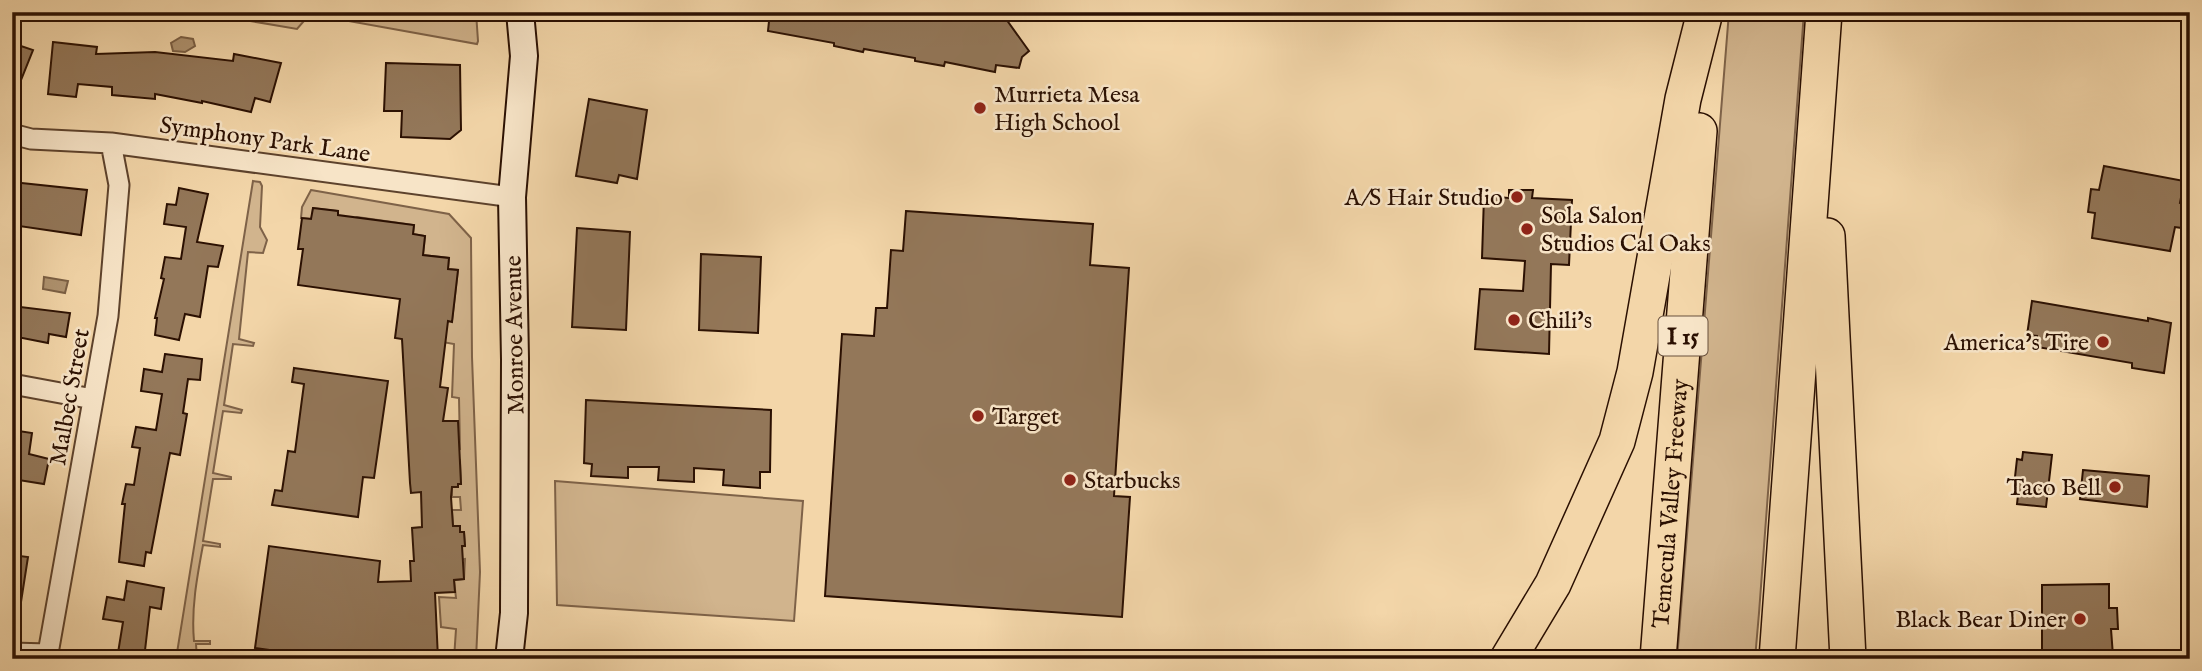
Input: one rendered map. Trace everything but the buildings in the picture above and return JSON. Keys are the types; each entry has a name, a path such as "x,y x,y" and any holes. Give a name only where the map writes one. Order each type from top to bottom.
{"highway":[{"path":"1508,659 1553,584 1617,441 1635,372 1683,99 1707,12"},
{"name":"Temecula Valley Freeway","path":"1658,659 1707,12"},
{"path":"1777,659 1824,12"},
{"path":"1819,69 1848,659"}],"street":[{"name":"Monroe Avenue","path":"509,659 514,613 515,373 512,197 524,55 520,12"},
{"name":"Symphony Park Lane","path":"12,134 31,139 111,143 512,197"},
{"name":"Malbec Street","path":"47,656 108,316 119,186 111,143"},
{"path":"12,384 93,399"},
{"path":"12,653 47,656"}],"shaded area":[{"path":"198,12 476,12 478,41 477,44 310,14 297,29"},
{"path":"1729,12 1804,12 1759,613 1755,659 1677,659"},
{"path":"181,37 193,39 195,46 185,52 173,51 171,43"},
{"path":"253,181 260,182 262,186 260,227 267,240 263,253 248,252 239,339 254,343 253,346 233,344 224,405 242,410 241,413 223,411 213,473 231,479 213,479 203,541 220,544 220,547 203,545 194,605 194,641 210,641 210,644 196,644 197,659 176,659"},
{"path":"311,190 449,214 471,238 472,357 480,572 476,659 454,659 456,629 441,627 439,597 456,598 454,580 464,579 465,559 448,562 448,547 465,546 464,532 460,532 460,526 453,526 452,510 461,510 460,497 452,497 452,487 458,487 461,483 460,460 452,450 460,449 459,398 452,397 454,344 437,341 448,321 452,321 458,270 448,269 449,258 423,255 425,236 413,234 414,225 357,217 336,225 338,211 313,208 312,219 301,218 302,207"},
{"path":"44,277 68,281 65,293 43,289"},
{"path":"555,481 803,501 794,621 557,605"}],"place":[{"name":"Murrieta Mesa High School","path":"980,108"},
{"name":"A/S Hair Studio","path":"1517,197"},
{"name":"Sola Salon Studios Cal Oaks","path":"1527,229"},
{"name":"Chili's","path":"1514,320"},
{"name":"America's Tire","path":"2103,342"},
{"name":"Target","path":"978,416"},
{"name":"Starbucks","path":"1070,480"},
{"name":"Taco Bell","path":"2115,487"},
{"name":"Black Bear Diner","path":"2080,619"}]}
